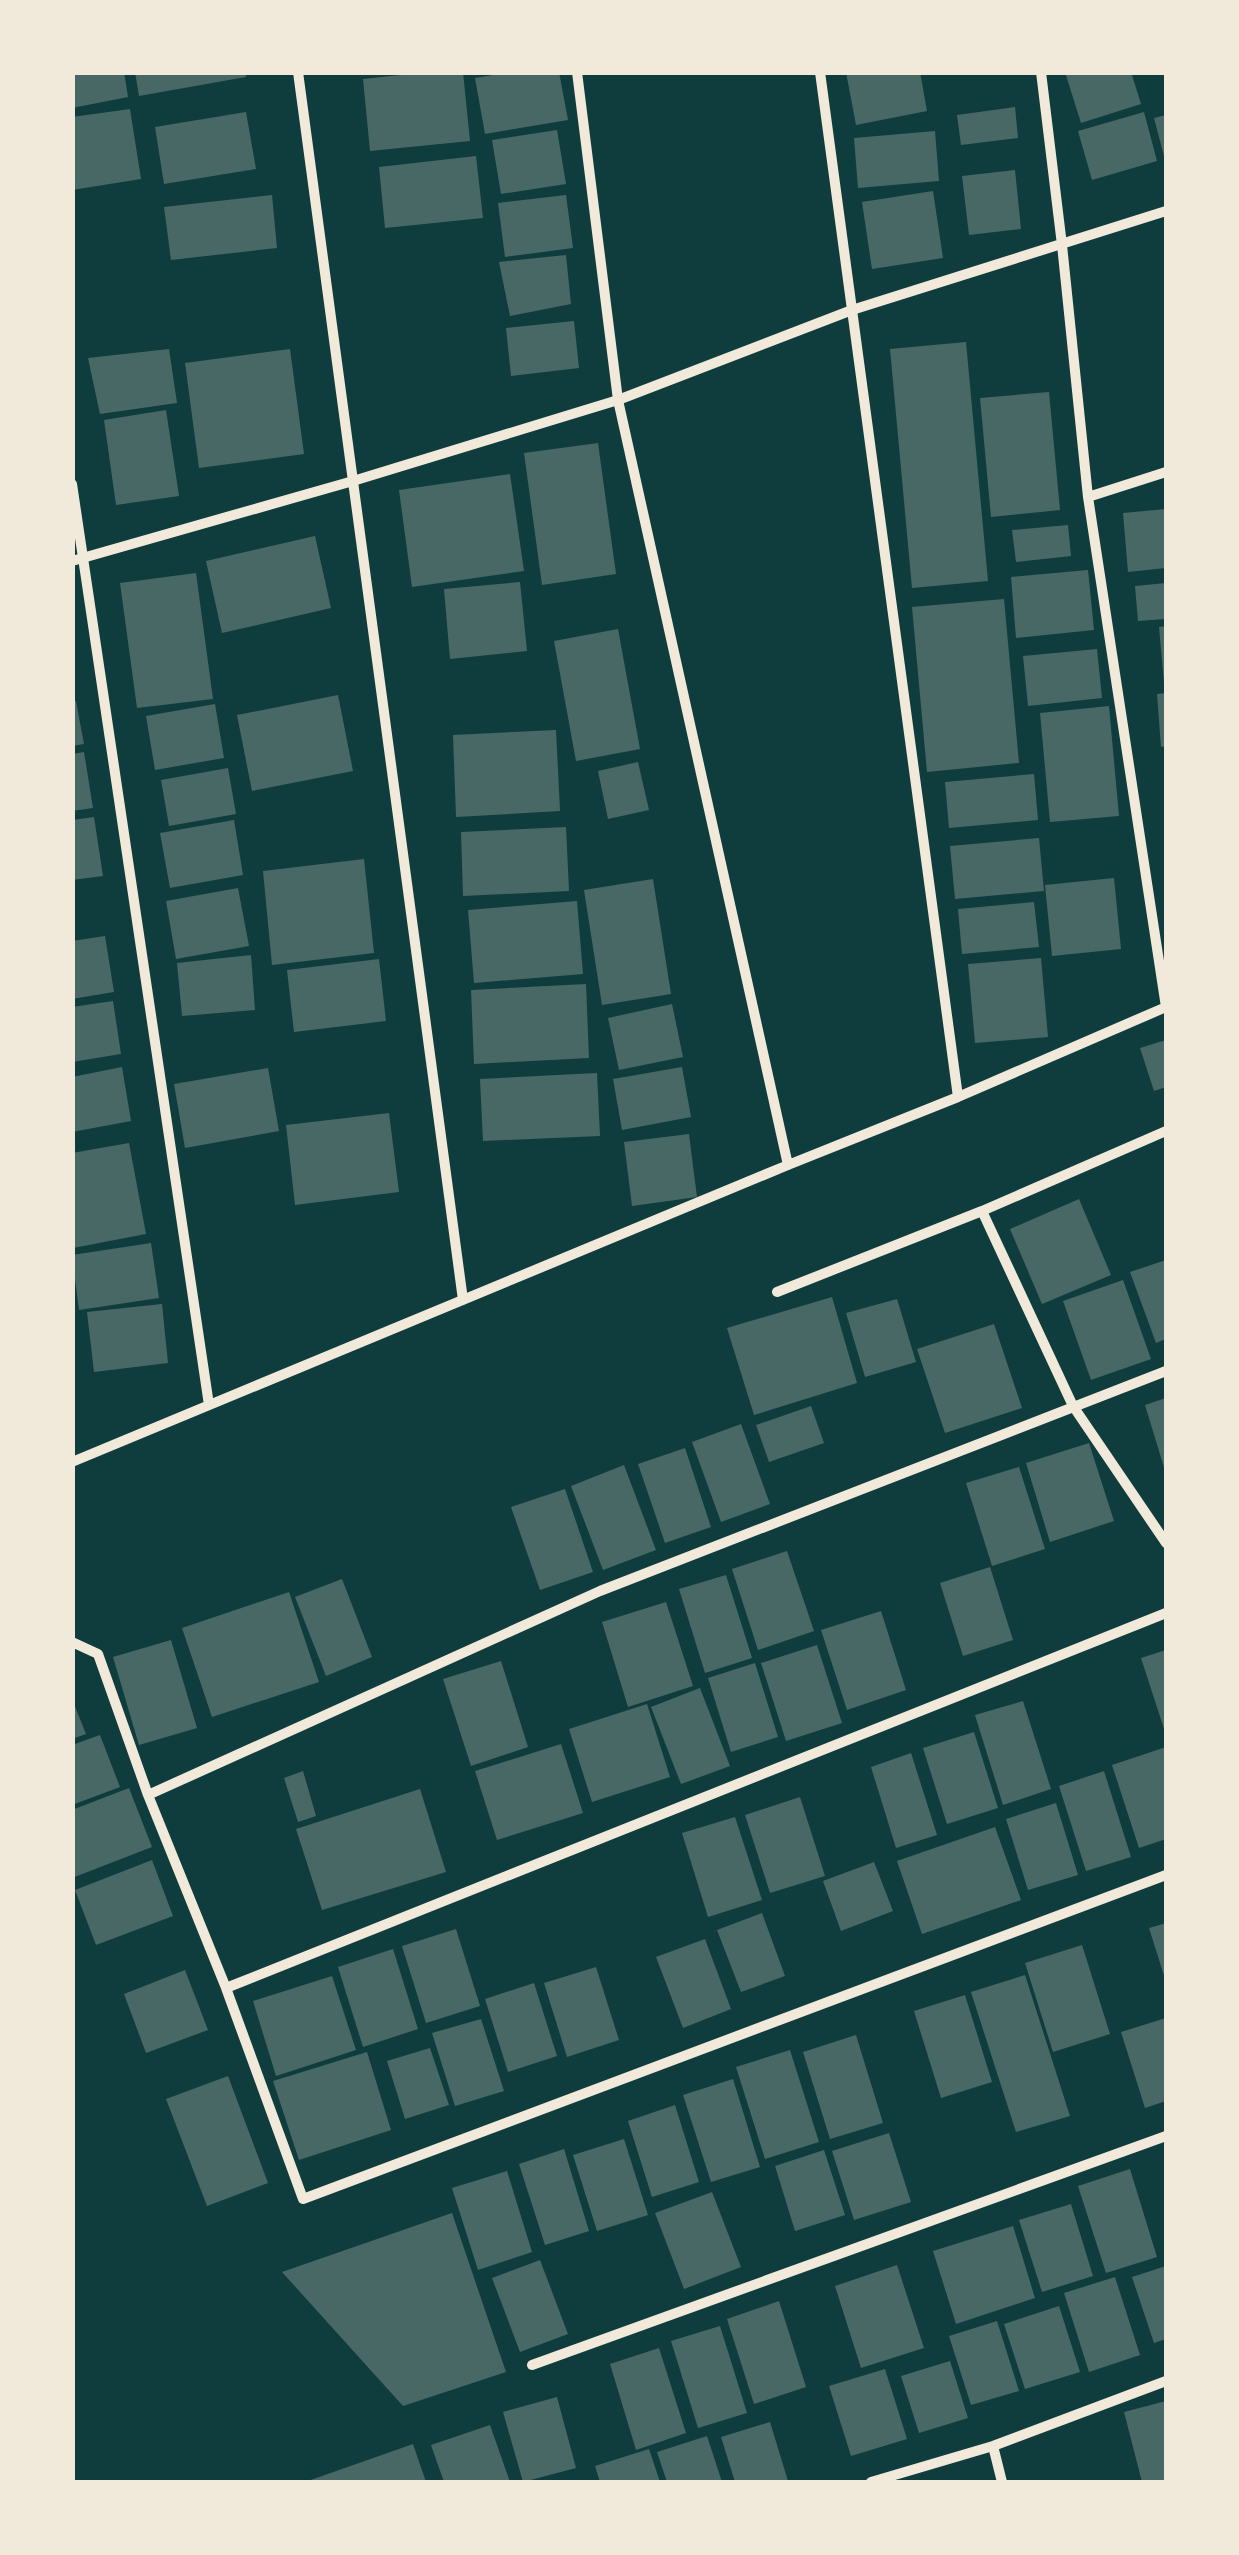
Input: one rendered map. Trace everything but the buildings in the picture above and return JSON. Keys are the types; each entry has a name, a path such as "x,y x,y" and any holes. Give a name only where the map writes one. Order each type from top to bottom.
{"street":[{"path":"298,72 463,1300"},
{"path":"577,72 618,400 788,1164"},
{"path":"820,72 958,1097"},
{"path":"72,1462 958,1097 1166,1007 1088,497 1040,72"},
{"path":"77,559 618,400 852,310 1166,212"},
{"path":"1088,497 1166,472"},
{"path":"72,484 77,559 209,1406"},
{"path":"777,1292 982,1211 1166,1131"},
{"path":"982,1211 1073,1406 1166,1543"},
{"path":"148,1795 600,1591 1166,1370"},
{"path":"226,1988 1166,1613"},
{"path":"72,1642 98,1654 303,2198 1166,1875"},
{"path":"532,2365 1166,2136"},
{"path":"871,2482 993,2446 1166,2381"},
{"path":"993,2446 1002,2482"}]}
